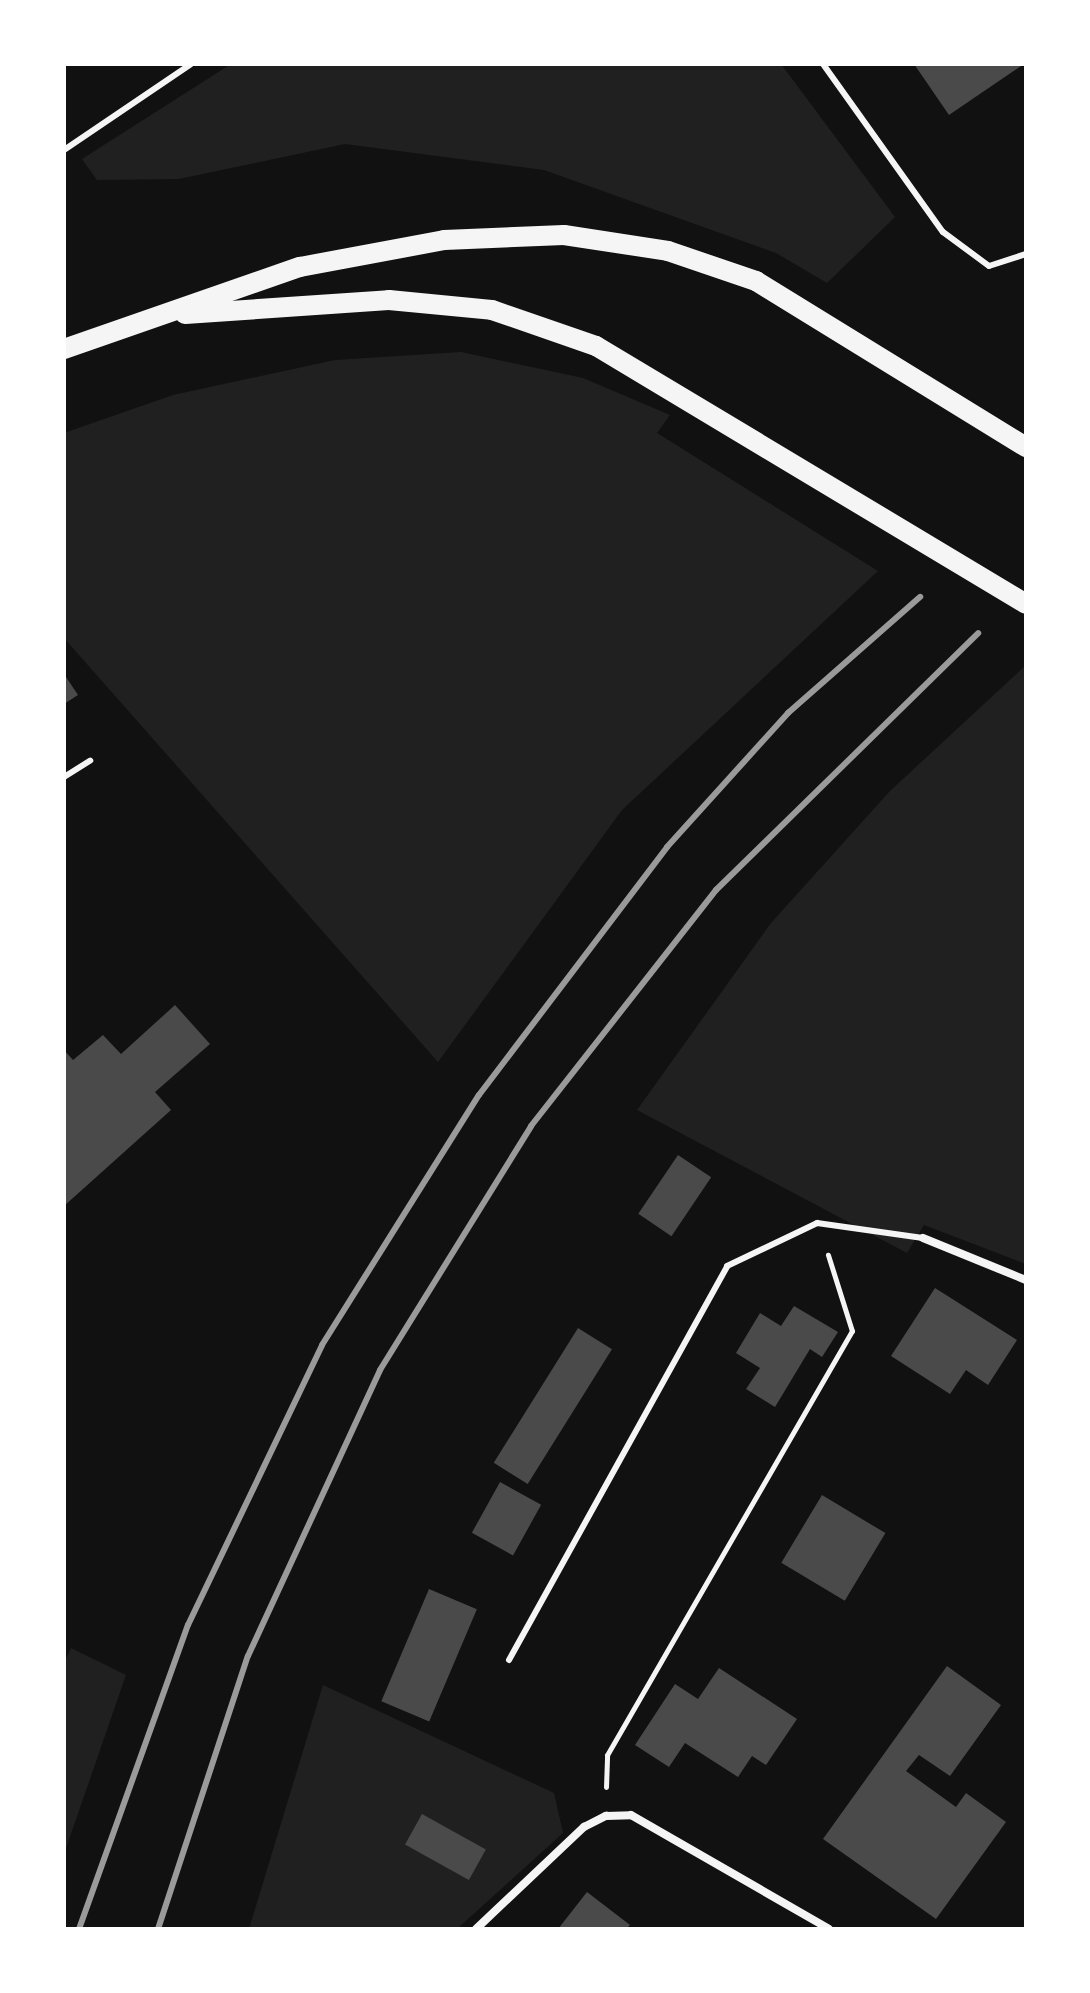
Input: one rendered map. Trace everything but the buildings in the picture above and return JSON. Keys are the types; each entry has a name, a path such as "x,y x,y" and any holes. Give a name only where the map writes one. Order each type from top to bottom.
{"main road":[{"path":"64,349 138,320 300,267 444,240 564,235 668,251 756,281 1026,447"},
{"path":"138,320 357,300 492,310 596,346 1026,604"}],"street":[{"path":"923,1238 1026,1280"},
{"path":"476,1929 584,1827 606,1816 631,1815 829,1929"}],"lane":[{"path":"64,150 191,64"},
{"path":"823,64 943,232 989,266 1026,254"},
{"path":"64,777 90,761"},
{"path":"509,1660 727,1266 817,1223 923,1238"}],"path":[{"path":"606,1816 607,1755 852,1331 817,1223"}],"shaded area":[{"path":"231,64 781,64 895,217 827,283 776,253 544,170 345,144 179,179 97,180 82,159"},
{"path":"461,352 583,378 670,415 657,433 878,571 622,810 438,1062 64,638 64,433 173,395 335,360"},
{"path":"1026,665 1026,1264 924,1225 907,1253 637,1110 771,923 890,791"},
{"path":"71,1648 126,1675 64,1854 64,1663"},
{"path":"323,1685 554,1793 563,1833 458,1928 249,1929"}],"railway":[{"path":"79,1929 188,1625 322,1345 479,1095 667,847 788,713 920,597"},
{"path":"158,1929 248,1656 380,1370 531,1126 716,890 978,633"}]}
